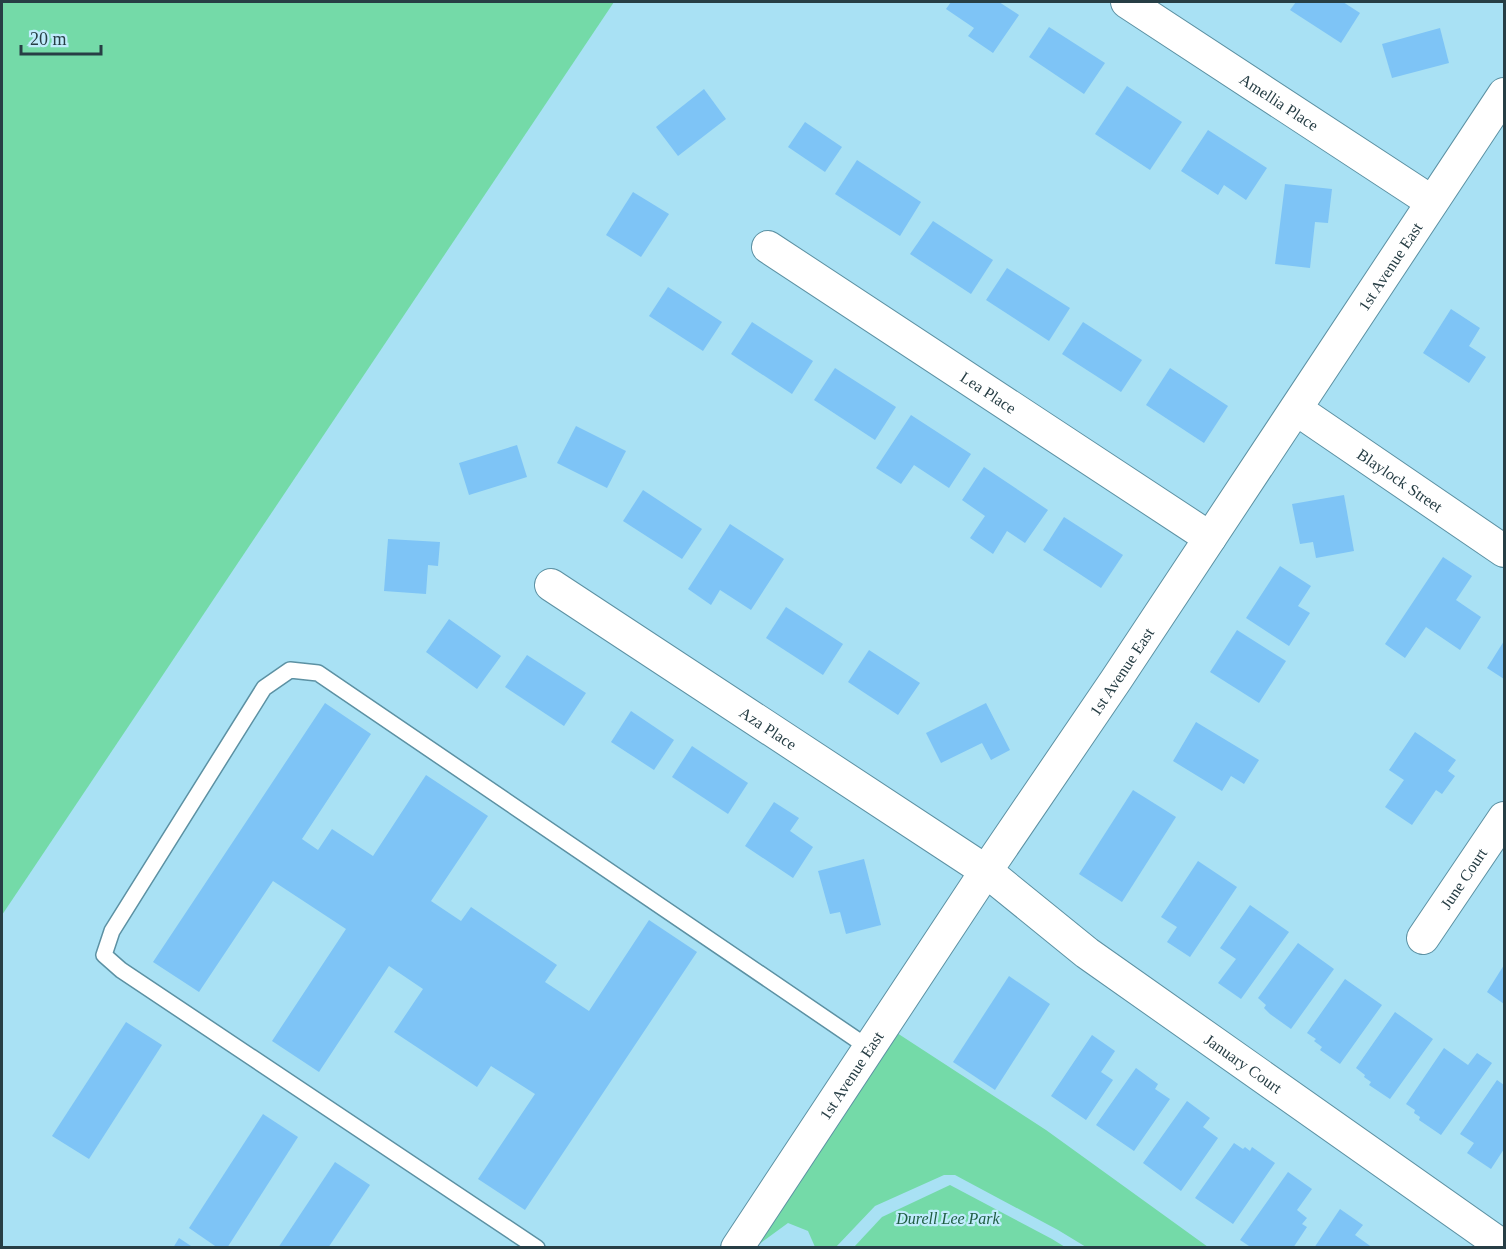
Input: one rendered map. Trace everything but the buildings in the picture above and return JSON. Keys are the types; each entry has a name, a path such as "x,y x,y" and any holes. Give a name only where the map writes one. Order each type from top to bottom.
{"street":[{"name":"Amellia Place","path":"1127,2 1432,202"},
{"name":"1st Avenue East","path":"737,1248 1504,94"},
{"name":"Lea Place","path":"768,247 1210,538"},
{"name":"Blaylock Street","path":"1296,409 1504,551"},
{"name":"Aza Place","path":"551,585 986,871"},
{"name":"June Court","path":"1423,938 1504,818"},
{"name":"January Court","path":"986,871 1087,953 1504,1247"}],"lane":[{"path":"537,1248 121,970 104,955 112,931 264,688 290,670 318,673 869,1048"}],"green space":[{"path":"2,2 614,2 2,915"},
{"path":"897,1033 1046,1130 1208,1247 1086,1247 955,1175 944,1175 875,1206 836,1247 815,1247 808,1231 788,1223 758,1245"},
{"name":"Durell Lee Park","path":"950,1185 1065,1247 854,1247 882,1217"}]}
